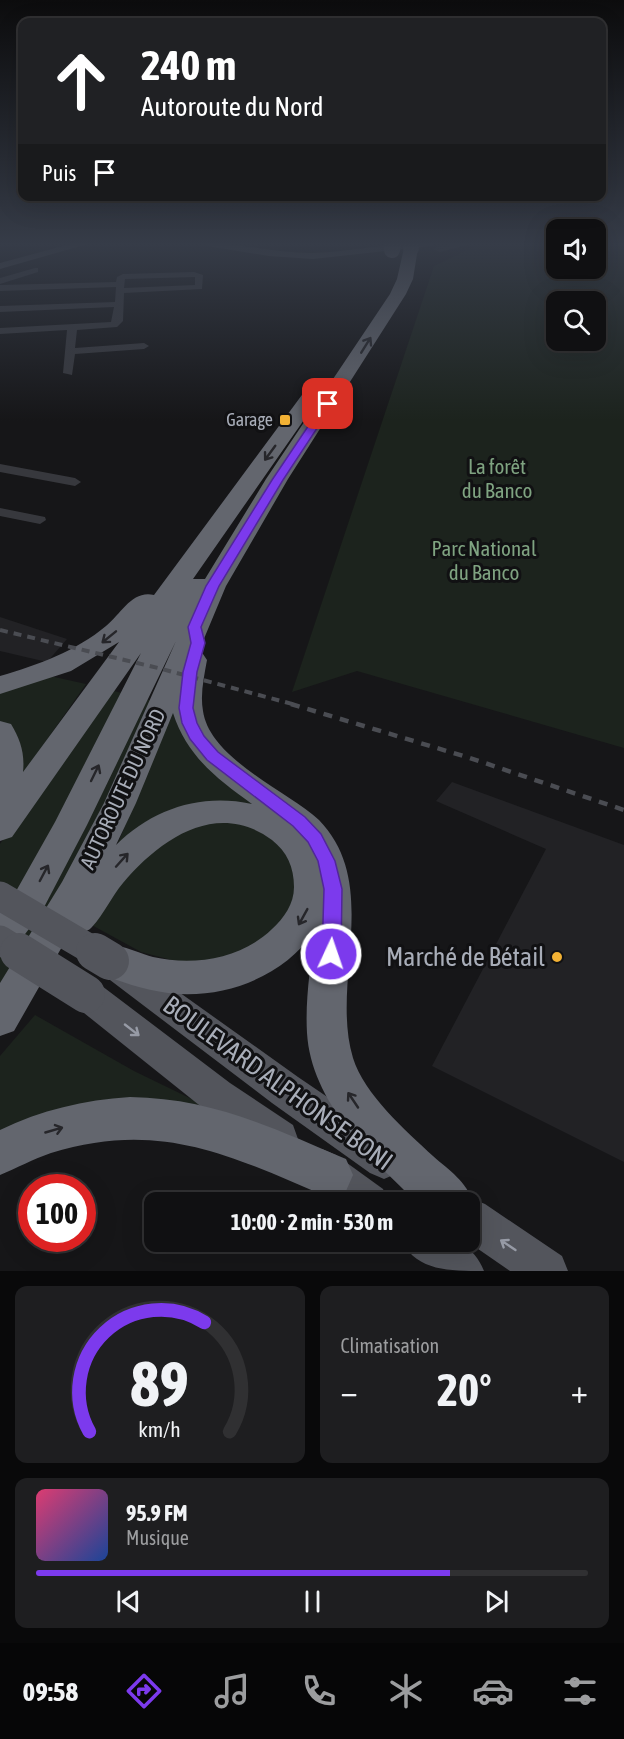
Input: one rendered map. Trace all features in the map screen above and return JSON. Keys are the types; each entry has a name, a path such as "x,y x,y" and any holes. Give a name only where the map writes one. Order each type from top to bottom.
{"highway":[{"path":"0,828 317,388 373,302"},
{"name":"AUTOROUTE DU NORD","path":"0,1018 75,892 120,803 194,627 232,551 393,302"},
{"path":"0,939 28,903 70,825 155,652 223,550 277,480"},
{"path":"0,685 46,673 72,662 97,647 136,613 202,530 234,503"},
{"path":"194,627 198,643 190,672 186,708 189,723 198,739 213,756 236,775 299,821 315,838 327,861 333,889 333,913 327,1019 332,1059 343,1086 357,1107 381,1135 438,1192"},
{"path":"0,731 9,756 9,772 0,796"},
{"path":"0,1025 28,995 107,876 127,854 162,828 197,813 223,810 248,814 267,821 290,835 305,855 312,895 305,917 277,948 253,963 233,971 180,977 159,975 110,961"},
{"path":"0,1153 25,1139 68,1126 139,1117 208,1127 330,1175"}],"main road":[{"name":"BOULEVARD ALPHONSE BONI","path":"0,896 110,961 275,1083 433,1192"},
{"name":"BOULEVARD ALPHONSE BONI","path":"0,939 86,994 217,1096 354,1192"},
{"path":"480,1226 547,1271"},
{"path":"437,1252 463,1271"}],"street":[{"path":"0,309 119,304 117,323 72,328 0,331"},
{"path":"68,373 72,328"},
{"path":"70,351 144,346"},
{"path":"0,468 75,482"},
{"path":"0,512 40,520"}],"shaded area":[{"path":"0,617 67,639 47,662 0,651"},
{"name":"Marché de Bétail","path":"452,782 624,845 624,1162 432,1066 546,849 436,801"}],"green space":[{"name":"La forêt du Banco","path":"422,302 546,302 546,351 606,351 606,302 624,302 624,748 357,671 292,692"},
{"path":"50,676 86,684 13,788 0,792 0,690"},
{"path":"110,690 153,701 114,802 0,999 0,844"},
{"path":"174,707 270,808 295,857 297,915 237,962 179,962 141,952 88,923 115,850"},
{"path":"35,1015 134,1071 204,1105 0,1147 0,1056"}],"railway":[{"path":"0,630 158,668 296,705"},
{"path":"291,704 470,758 624,810"}],"place":[{"name":"Garage","path":"285,420"},
{"name":"Marché de Bétail","path":"557,957"}],"route":[{"path":"328,404 232,551 213,586 194,627 198,643 186,693 186,708 189,723 198,739 213,756 299,821 315,838 327,861 333,889 331,954"}],"park label":[{"name":"Parc National du Banco","path":"484,561"}]}
